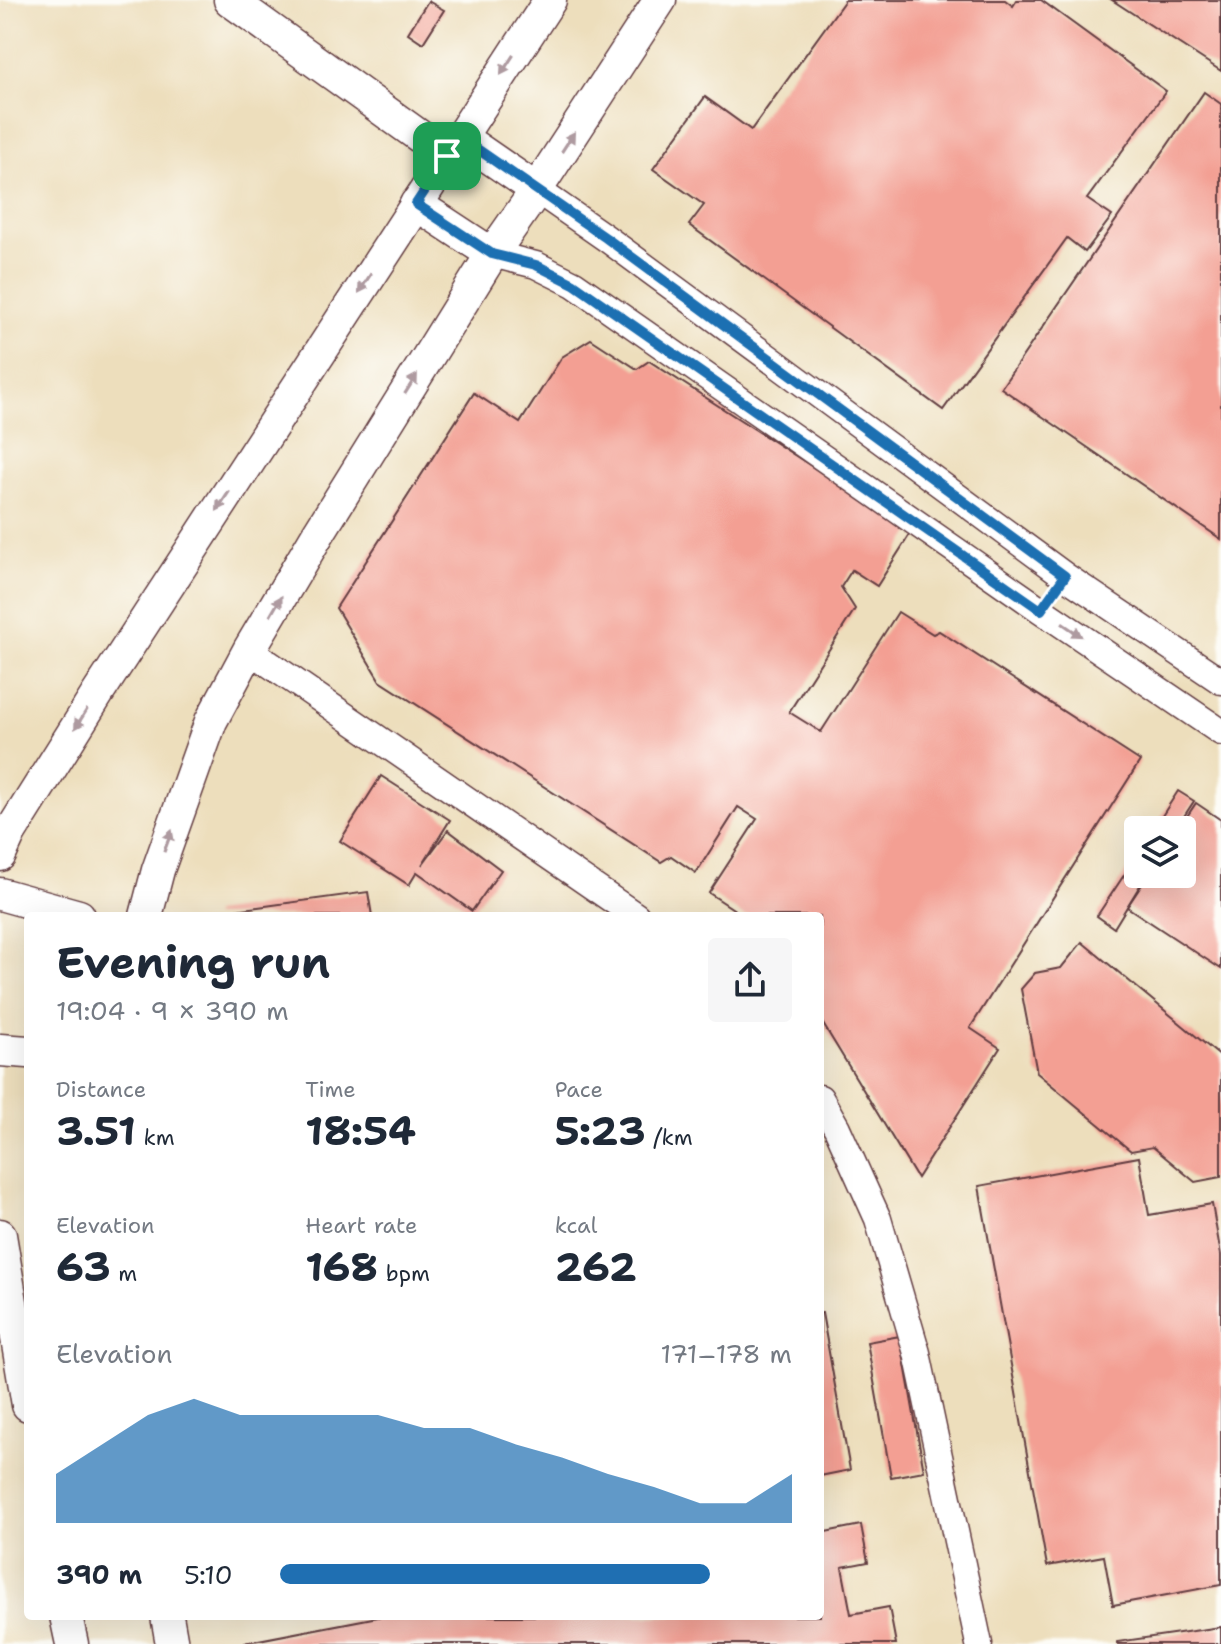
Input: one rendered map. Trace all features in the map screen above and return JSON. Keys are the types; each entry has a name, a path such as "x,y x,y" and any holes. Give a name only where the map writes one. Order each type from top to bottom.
{"street":[{"path":"230,0 454,146 537,190 1065,576 1221,681"},
{"path":"0,855 10,833 98,693 550,0"},
{"path":"147,912 158,870 211,721 249,650 492,254 660,0"},
{"path":"416,204 492,254 536,265 574,284 1041,610 1220,730"},
{"path":"1041,610 1065,576"},
{"path":"249,650 630,912"},
{"path":"0,894 65,912"},
{"path":"0,1050 24,1052"},
{"path":"824,1105 878,1219 917,1353 979,1644"},
{"path":"0,1235 24,1381"},
{"path":"67,1620 72,1644"},
{"path":"168,1620 172,1644"}],"building":[{"path":"845,0 1005,0 1013,6 1017,0 1041,0 1166,91 1087,199 1112,216 1085,252 1067,238 943,410 689,225 704,205 653,169 705,97 751,130"},
{"path":"1112,0 1221,0 1221,71"},
{"path":"428,1 444,10 423,43 408,33"},
{"path":"1204,92 1221,104 1221,539 1001,388"},
{"path":"591,339 637,369 649,361 912,531 877,586 852,570 841,587 855,609 789,712 821,732 898,612 933,634 939,631 1140,761 970,1028 1000,1048 917,1178 824,1026 824,912 738,912 709,893 757,819 738,807 696,873 671,856 661,862 380,681 336,608 474,393 520,423 562,357"},
{"path":"381,776 450,820 422,865 448,830 501,870 472,911 417,872 409,885 340,841"},
{"path":"1178,791 1194,801 1184,816 1162,816"},
{"path":"1196,803 1221,820 1221,969 1127,907 1140,888 1196,888 1196,816 1187,816"},
{"path":"1124,875 1124,888 1138,888 1114,928 1097,916"},
{"path":"368,892 371,912 221,912"},
{"path":"1082,942 1221,1057 1221,1177 1195,1182 1153,1147 1131,1151 1037,1073 1021,989 1035,973 1061,968"},
{"path":"1139,1157 1149,1215 1212,1204 1221,1255 1221,1585 1113,1605 1104,1556 1047,1566 979,1186"},
{"path":"824,1324 850,1470 824,1475"},
{"path":"900,1336 924,1471 891,1477 867,1342"},
{"path":"861,1525 868,1562 842,1567 851,1614 889,1607 896,1644 243,1644 362,1620 824,1620 824,1532"},
{"path":"1221,1627 1221,1644 1117,1644 1117,1642"}],"route":[{"path":"460,137 606,238 1065,576 1041,610 574,284 536,265 492,254 416,204 447,156 460,137"}]}
